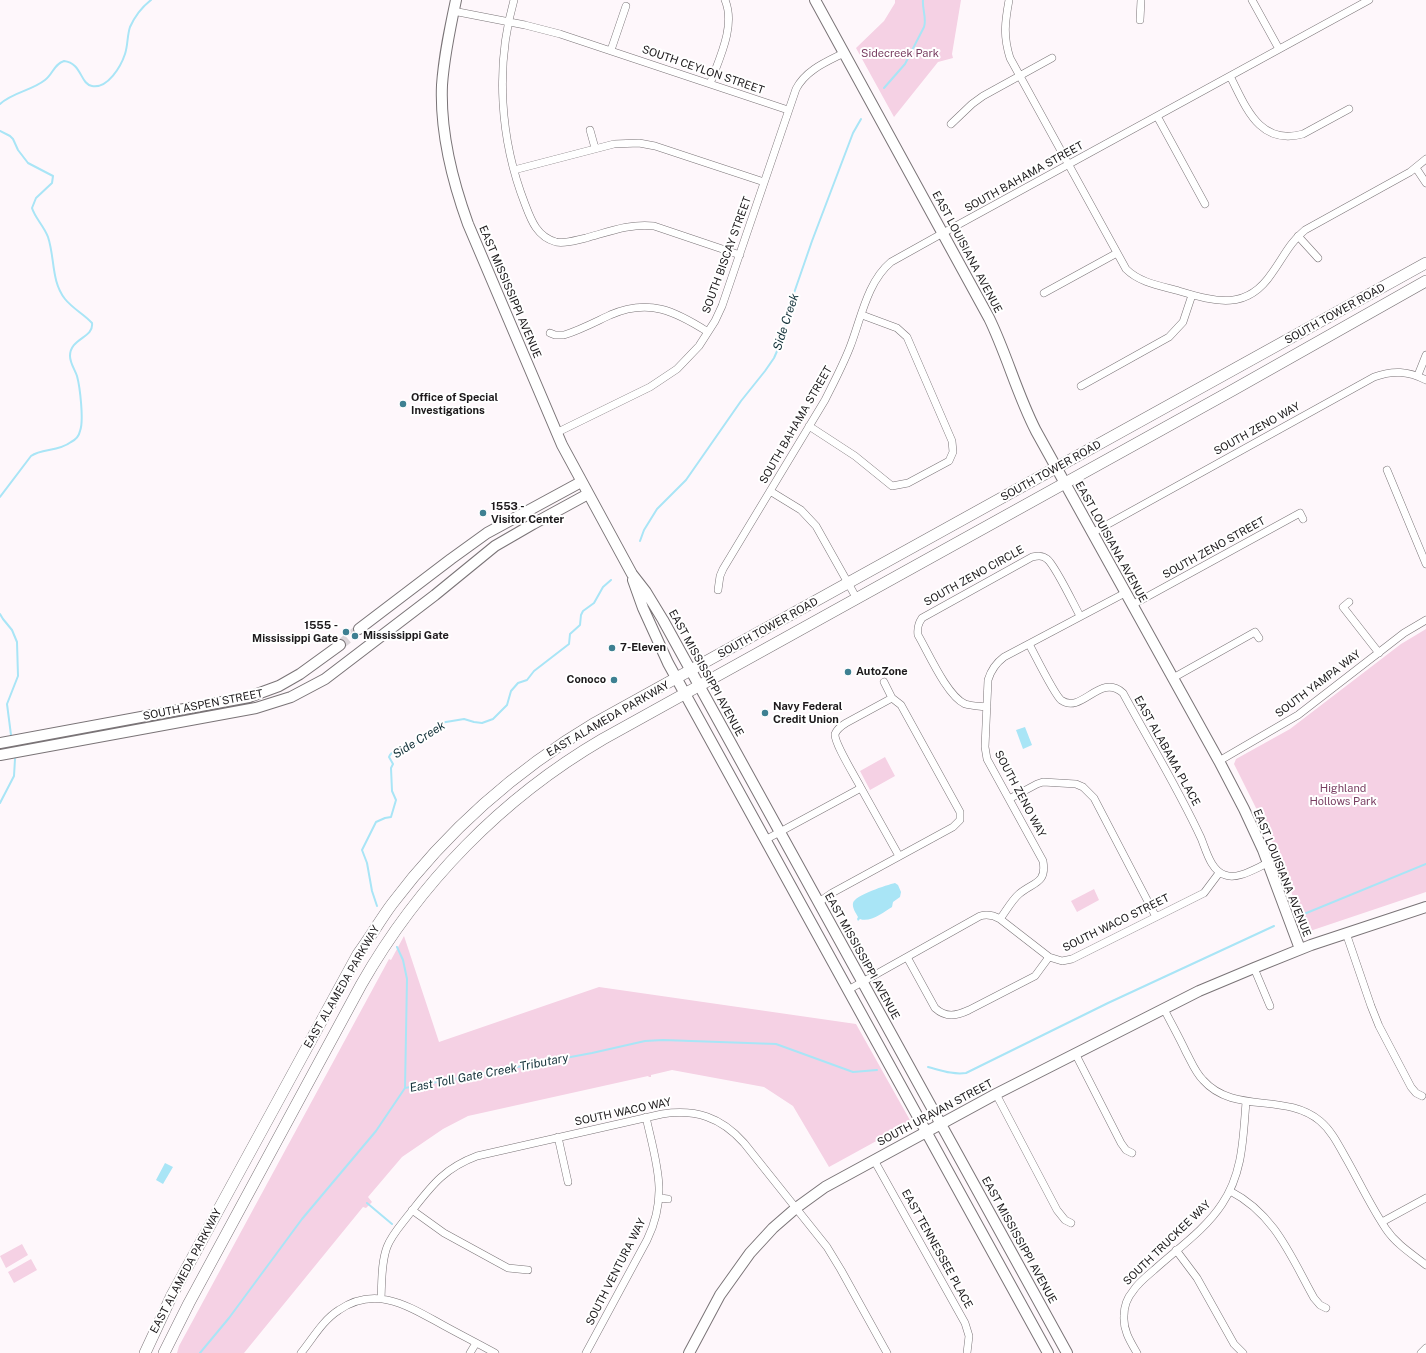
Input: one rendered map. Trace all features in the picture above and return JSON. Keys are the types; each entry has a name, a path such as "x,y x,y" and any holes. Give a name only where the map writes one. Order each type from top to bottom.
{"main road":[{"name":"SOUTH TOWER ROAD","path":"676,678 1426,263"},
{"name":"SOUTH TOWER ROAD","path":"685,694 1426,282"},
{"name":"EAST ALAMEDA PARKWAY","path":"145,1353 172,1295 351,966 377,926 408,884 454,832 514,778 567,740 676,678"},
{"name":"EAST ALAMEDA PARKWAY","path":"164,1353 204,1275 358,992 381,952 414,905 449,864 485,827 524,793 593,745 685,694"},
{"path":"524,793 534,778 566,755 567,740"}],"street":[{"name":"EAST MISSISSIPPI AVENUE","path":"456,0 445,55 442,87 443,117 452,174 468,224 556,433 581,482 632,574 655,606 691,670 1067,1353"},
{"path":"514,0 508,22 503,68 503,102 506,136 522,197 534,226 544,236 558,242 572,242 629,226 654,226 740,255"},
{"path":"710,84 728,30 729,14 725,0"},
{"name":"EAST LOUISIANA AVENUE","path":"815,0 992,325 1023,406 1244,809 1268,863 1300,949"},
{"path":"1009,0 1005,37 1010,58 1126,269 1137,278 1211,300 1230,301 1248,295 1258,289 1267,280 1287,249 1298,236 1311,226 1416,168 1426,159"},
{"path":"1140,20 1141,0"},
{"path":"1252,0 1279,49"},
{"name":"SOUTH BAHAMA STREET","path":"718,590 720,576 723,569 838,375 873,283 884,268 891,262 943,233 1369,0"},
{"path":"611,50 626,6"},
{"name":"SOUTH CEYLON STREET","path":"453,11 560,34 788,110"},
{"name":"SOUTH BISCAY STREET","path":"556,433 664,379 688,358 708,332 722,306 796,89 806,75 811,71 844,52"},
{"path":"951,124 972,104 983,96 1052,58"},
{"path":"1230,76 1258,125 1280,136 1296,136 1303,134 1349,109"},
{"path":"1157,116 1205,204"},
{"path":"590,130 595,148"},
{"path":"514,170 595,148 624,142 654,146 764,182"},
{"path":"1416,168 1426,183"},
{"path":"1298,236 1318,258"},
{"path":"1044,293 1117,253"},
{"path":"1081,386 1168,337 1183,322 1192,295"},
{"path":"550,333 555,335 564,335 622,310 644,307 670,311 682,316 708,332"},
{"path":"809,426 855,456 892,486 908,483 949,461 953,452 952,441 907,337 897,328 862,315"},
{"path":"1426,355 1418,375 1426,380"},
{"name":"SOUTH ZENO WAY","path":"1092,533 1374,377 1399,371 1418,375"},
{"path":"1387,470 1426,564"},
{"path":"359,629 461,551 499,525 581,482"},
{"path":"770,491 801,510 816,526 857,599"},
{"name":"SOUTH ASPEN STREET","path":"1,755 256,708 291,697 325,679 487,552 508,538 588,494"},
{"name":"SOUTH ZENO STREET","path":"1132,605 1300,513 1303,519"},
{"path":"461,551 471,565"},
{"name":"SOUTH ZENO CIRCLE","path":"987,707 964,704 957,700 949,690 918,635 919,623 922,618 1032,557 1037,556 1047,559 1050,562 1080,616"},
{"path":"441,566 453,580"},
{"name":"EAST MISSISSIPPI AVENUE","path":"632,574 650,626 676,678 1048,1353"},
{"name":"SOUTH ZENO WAY","path":"1000,919 1018,895 1036,884 1040,879 1044,868 1043,861 987,759 985,747 988,680 995,666 1004,658 1125,593"},
{"path":"1349,602 1343,607 1378,653"},
{"name":"SOUTH YAMPA WAY","path":"1218,761 1298,715 1404,633 1426,620"},
{"path":"1173,678 1255,632 1259,638"},
{"name":"EAST ALABAMA PLACE","path":"1029,644 1057,696 1065,702 1076,702 1108,687 1118,689 1123,693 1188,811 1212,862 1219,872"},
{"name":"SOUTH ASPEN STREET","path":"0,743 249,697 279,686 300,674 340,645"},
{"path":"819,902 953,827 960,820 960,812 900,705 892,698 884,682"},
{"path":"892,698 839,727 836,732 836,742 899,856"},
{"path":"1009,799 1043,782 1076,784 1089,792 1094,798 1156,917"},
{"path":"765,840 861,788"},
{"path":"1219,872 1225,875 1238,876 1268,863"},
{"name":"SOUTH WACO STREET","path":"848,990 985,914 1000,919 1049,957 1062,961 1072,959 1204,893 1219,872"},
{"name":"SOUTH URAVAN STREET","path":"689,1353 714,1305 736,1271 761,1240 796,1208 825,1187 996,1094 1199,991 1300,949 1426,907"},
{"path":"1346,933 1378,1026 1411,1087 1416,1093 1422,1096"},
{"path":"907,957 935,1008 940,1012 950,1015 961,1014 1035,976 1049,957"},
{"path":"1254,968 1270,1006"},
{"path":"1164,1009 1202,1080 1218,1093 1226,1097 1246,1102 1294,1107 1305,1111 1321,1121 1336,1139 1382,1222 1395,1240 1426,1265"},
{"path":"1075,1053 1121,1144 1126,1150 1132,1153"},
{"path":"996,1094 1058,1210 1065,1220 1071,1224"},
{"name":"SOUTH TRUCKEE WAY","path":"1137,1353 1127,1336 1124,1326 1125,1307 1128,1298 1139,1283 1215,1215 1230,1191 1242,1154 1246,1102"},
{"name":"SOUTH WACO WAY","path":"381,1298 383,1258 386,1247 412,1210 440,1177 451,1168 477,1156 646,1117 675,1112 688,1112 705,1115 720,1122 738,1135 744,1142 817,1233 834,1258 887,1353"},
{"name":"SOUTH VENTURA WAY","path":"586,1353 652,1231 655,1220 660,1198 658,1171 646,1117"},
{"path":"558,1137 568,1182"},
{"name":"EAST TENNESSEE PLACE","path":"874,1160 965,1323 969,1336 967,1353"},
{"path":"1230,1191 1257,1209 1275,1228 1314,1298 1320,1305 1326,1308"},
{"path":"660,1198 668,1199"},
{"path":"1382,1222 1426,1198"},
{"path":"412,1210 444,1233 508,1268 528,1270"},
{"path":"1176,1250 1197,1278 1234,1344 1243,1353"},
{"path":"305,1352 324,1324 339,1310 358,1301 381,1298 408,1306 495,1353"},
{"path":"470,1353 476,1343"},
{"path":"1421,1353 1426,1348"}],"green space":[{"name":"Sidecreek Park","path":"895,0 961,0 952,54 953,58 938,62 894,117 856,48 884,21 895,3"},
{"name":"Highland Hollows Park","path":"1426,629 1426,892 1310,931 1305,928 1269,834 1234,764 1236,759 1290,729 1401,644"},
{"path":"885,757 895,776 870,790 860,771"},
{"path":"1094,889 1099,900 1077,912 1071,901"},
{"path":"404,936 439,1042 599,987 856,1024 911,1122 829,1167 793,1106 764,1087 672,1070 651,1075 651,1077 648,1076 468,1116 443,1129 402,1157 368,1197 372,1202 366,1208 363,1207 244,1353 177,1353 179,1346 389,959 391,960"},
{"path":"22,1244 28,1255 6,1268 0,1256"},
{"path":"31,1259 37,1270 14,1283 8,1272"}],"water":[{"path":"1025,727 1032,745 1023,749 1016,730"},
{"path":"895,883 898,885 901,892 900,897 893,902 892,907 868,920 860,919 858,921 858,917 853,907 855,900 872,891"},
{"path":"165,1163 173,1167 163,1184 156,1180"}],"waterway":[{"path":"0,104 5,100 40,84 48,78 58,64 64,61 74,65 85,82 88,84 92,86 103,84 113,76 123,59 126,51 129,30 134,19 151,0"},
{"name":"Side Creek","path":"884,88 905,64 924,27 925,21 923,0"},
{"name":"Side Creek","path":"640,541 644,530 657,509 686,480 741,401 774,358 781,342 794,293 812,241 853,133 861,119"},
{"path":"0,131 13,139 18,150 28,163 53,176 52,183 36,198 32,208 48,237 57,285 68,303 92,323 92,328 74,345 70,356 77,376 82,412 79,435 66,445 31,456 0,497"},
{"name":"Side Creek","path":"377,906 372,891 367,863 362,850 376,822 391,817 396,800 392,791 391,768 393,764 389,757 391,753 399,751 404,752 412,745 428,737 432,730 440,723 464,719 482,723 493,719 507,705 511,691 518,683 527,680 534,671 569,644 570,634 580,625 583,611 594,603 603,587 611,580"},
{"path":"0,614 12,630 17,642 18,676 7,704 11,735"},
{"path":"0,803 14,776 15,759"},
{"path":"1304,914 1426,864"},
{"path":"928,1067 951,1073 966,1073 1108,1003 1274,926"},
{"name":"Side Creek","path":"397,947 403,960 407,979 405,1088"},
{"name":"East Toll Gate Creek Tributary","path":"200,1353 229,1318 302,1219 376,1131 405,1088 592,1053 645,1041 663,1040 776,1044 853,1072 877,1070"},
{"path":"367,1203 392,1224"}],"tunnel":[{"path":"340,645 359,629"}],"place":[{"name":"Office of Special Investigations","path":"403,404"},
{"name":"1553 - Visitor Center","path":"483,513"},
{"name":"1555 - Mississippi Gate","path":"346,632"},
{"name":"Mississippi Gate","path":"355,636"},
{"name":"7-Eleven","path":"612,648"},
{"name":"AutoZone","path":"848,672"},
{"name":"Conoco","path":"614,680"},
{"name":"Navy Federal Credit Union","path":"765,713"}]}
